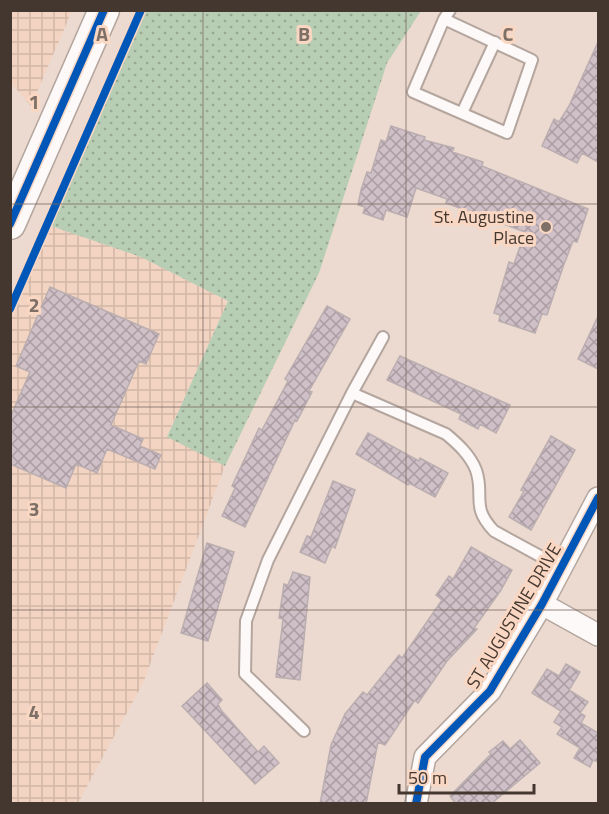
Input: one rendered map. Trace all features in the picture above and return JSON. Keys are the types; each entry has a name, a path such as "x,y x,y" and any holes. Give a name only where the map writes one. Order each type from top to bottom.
{"main road":[{"path":"10,224 104,10"}],"street":[{"name":"ST AUGUSTINE DRIVE","path":"416,804 425,757 490,691 542,604 598,498"},
{"path":"542,604 598,635"}],"lane":[{"path":"447,15 495,42 532,60 507,133 413,92 447,15"},
{"path":"462,113 495,42"},
{"path":"304,730 245,674 246,621 268,560 352,393 383,337"},
{"path":"352,393 446,434 457,443 477,472 480,513 485,522 494,531 562,568"}],"shaded area":[{"path":"11,10 72,11 31,106 11,83"},
{"path":"51,226 141,257 228,301 167,436 225,466 143,683 78,803 11,804 11,314"}],"green space":[{"path":"143,11 421,11 387,63 319,273 225,466 167,437 228,301 141,257 51,226"}],"building":[{"path":"598,42 598,162 582,153 577,163 542,146 554,119 559,122 569,106"},
{"name":"St. Augustine Place","path":"391,126 425,137 424,140 454,148 452,152 483,162 482,166 588,209 577,242 573,241 547,315 542,314 535,333 499,321 500,315 494,313 509,262 514,264 525,232 446,203 447,199 416,188 407,217 386,210 383,220 363,213 365,207 358,205 361,190 367,172 371,173 381,140 386,142"},
{"path":"50,287 159,334 146,364 139,361 111,425 143,439 140,446 161,455 155,469 107,449 97,473 76,464 66,488 10,464 10,418 30,372 16,366"},
{"path":"327,306 350,319 309,391 312,392 297,421 295,420 245,527 222,516 235,488 232,486 259,428 262,430 288,381 285,379"},
{"path":"598,316 598,369 578,359"},
{"path":"400,356 510,405 496,433 480,424 478,429 459,419 461,414 387,380"},
{"path":"368,433 419,461 420,458 448,473 435,497 409,483 408,485 356,454"},
{"path":"551,436 575,450 531,530 509,517"},
{"path":"333,481 355,490 335,548 332,546 325,563 300,552 307,536 311,537"},
{"path":"207,543 234,552 208,641 181,633"},
{"path":"471,547 512,570 501,590 474,628 477,629 447,661 418,703 415,700 385,745 378,742 366,804 320,804 331,745 345,714 363,692 367,695 399,655 402,658 442,600 436,595 449,576 453,579"},
{"path":"293,572 310,577 300,680 276,677 283,619 279,618 284,584 288,585"},
{"path":"566,664 580,672 569,690 588,702 580,713 585,716 581,723 598,733 598,762 593,760 590,767 574,758 580,748 557,734 562,727 554,722 561,711 532,693 547,669 559,676"},
{"path":"207,683 222,700 218,704 221,710 258,752 264,746 279,763 255,784 182,706"},
{"path":"520,740 540,763 491,804 456,804 450,796 491,754 489,752 503,741 510,749"}],"cycle path":[{"path":"10,224 104,10"},
{"path":"10,309 141,10"},
{"path":"416,804 425,757 490,691 542,604 598,498"}],"place":[{"name":"St. Augustine Place","path":"546,227"}]}
